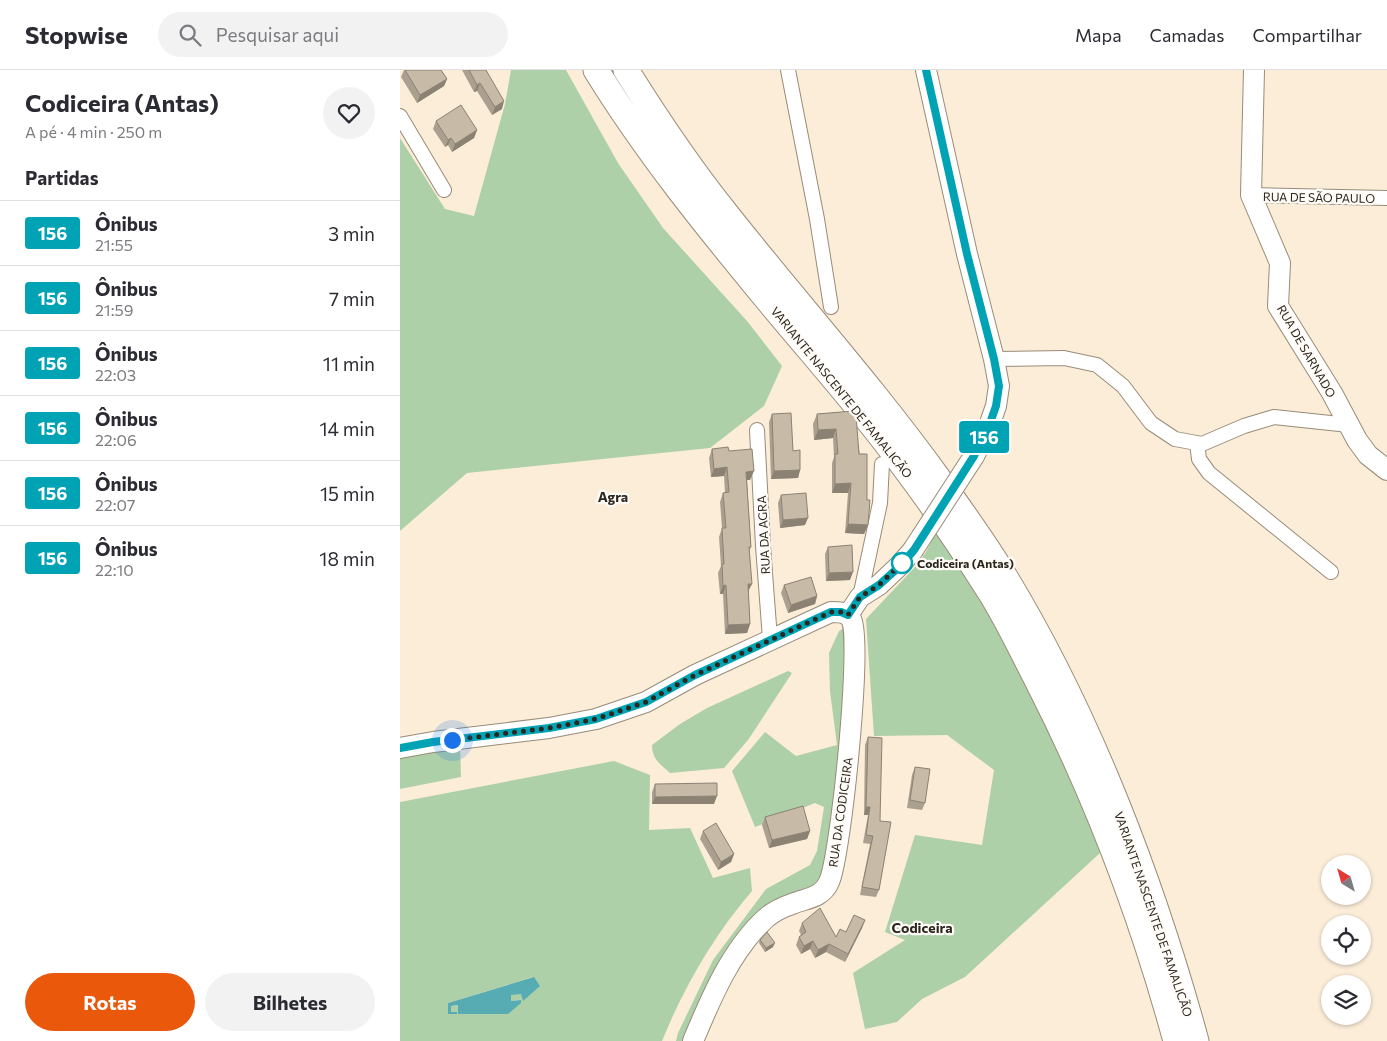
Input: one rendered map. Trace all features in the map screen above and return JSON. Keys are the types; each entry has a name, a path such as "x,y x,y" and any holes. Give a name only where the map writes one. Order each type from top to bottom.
{"highway":[{"name":"VARIANTE NASCENTE DE FAMALICÃO","path":"596,70 668,176 896,456 928,499 991,594 1060,725 1113,849 1162,992 1176,1041"},
{"name":"VARIANTE NASCENTE DE FAMALICÃO","path":"626,70 657,119 722,209 854,370 936,476 1005,577 1078,715 1129,835 1180,983 1196,1041"}],"street":[{"path":"788,70 817,219 830,307"},
{"path":"860,597 879,585 914,550 974,456 989,426 996,406 999,386 926,70"},
{"name":"RUA DE SARNADO","path":"1254,70 1251,195 1280,263 1278,306 1332,393 1357,440 1368,455 1387,470"},
{"path":"400,116 444,190"},
{"name":"RUA DE SÃO PAULO","path":"1251,195 1387,198"},
{"path":"994,359 1064,358 1098,365 1123,386 1151,423 1175,439 1202,444 1244,426 1274,417 1349,425"},
{"name":"RUA DA AGRA","path":"757,430 770,639"},
{"path":"1197,443 1199,459 1209,473 1331,572"},
{"path":"400,748 433,742 549,728 596,719 646,702 695,675 831,612 841,612 848,615 860,597 880,503 882,464"},
{"name":"RUA DA CODICEIRA","path":"693,1041 727,969 751,933 767,917 781,908 809,900 822,893 829,883 837,850 849,743 854,635 852,621 848,615"}],"green space":[{"path":"511,70 566,70 618,163 663,228 747,321 782,366 764,406 710,448 467,473 400,531 400,138 445,209 474,216 505,104"},
{"path":"938,529 1003,636 1074,784 1100,853 965,977 922,999 897,1022 865,1029 853,973 905,940 885,932 915,835 982,845 994,770 947,735 874,736 866,619 915,567 926,552"},
{"path":"844,628 848,632 843,727 825,867 820,881 810,891 778,902 686,1041 676,1041 678,1033 713,960 766,889 810,865 817,851 824,807 815,803 755,827 732,771 765,732 796,756 837,745 830,691 829,653 839,631"},
{"path":"788,671 792,673 748,740 724,768 670,773 655,758 652,745 680,724 707,708"},
{"path":"460,744 461,777 400,789 400,755"},
{"path":"614,761 650,775 649,830 690,828 713,878 750,868 752,891 725,925 701,962 680,1001 662,1041 400,1041 400,802","holes":["533,977 522,1000 522,993 510,995 511,1001 521,1000 459,1014 458,1005 451,1006 451,1012 456,1012 457,1014 448,1014 448,1003"]}],"water":[{"path":"534,977 540,986 523,1001 521,994 511,995 511,1001 521,1000 521,1003 508,1014 458,1014 458,1005 451,1006 451,1012 457,1012 457,1014 448,1014 448,1003"}],"building":[{"path":"405,70 441,70 447,79 420,95"},
{"path":"469,70 486,70 504,101 495,107 480,83 477,85"},
{"path":"461,105 477,130 455,144 451,138 448,140 436,121"},
{"path":"853,411 856,415 859,454 867,454 867,500 870,500 868,525 848,524 851,483 835,484 835,454 838,454 836,429 818,430 817,414"},
{"path":"791,413 793,451 800,450 800,470 774,471 772,414"},
{"path":"728,447 729,451 752,449 754,471 746,472 752,584 748,584 750,624 728,625 726,585 723,586 722,528 726,528 723,493 729,492 727,467 714,469 712,449"},
{"path":"806,493 808,518 783,520 781,495"},
{"path":"852,545 853,572 829,573 828,547"},
{"path":"811,577 817,596 791,605 784,585"},
{"path":"868,737 882,738 880,821 891,822 879,890 862,887 873,836 866,835 870,807 866,807"},
{"path":"915,767 930,769 925,803 910,800"},
{"path":"717,783 717,796 655,797 655,784"},
{"path":"803,806 810,831 772,840 765,817"},
{"path":"716,823 734,854 721,862 703,831"},
{"path":"820,908 836,937 840,929 846,932 854,915 865,920 848,954 829,944 818,950 813,941 804,946 799,937 806,932 802,923"},
{"path":"767,932 775,943 766,948 760,940"}],"bus line":[{"name":"156","path":"400,748 433,742 549,728 596,719 646,702 695,675 831,612 841,612 848,615 860,597 879,585 914,550 974,456 989,426 996,406 999,386 926,70"}],"place":[{"name":"Codiceira (Antas)","path":"902,563"}],"district":[{"name":"Agra","path":"613,496"},
{"name":"Codiceira","path":"922,927"}],"route":[{"path":"452,740 549,728 596,719 646,702 695,675 831,612 841,612 848,615 860,597 879,585 902,563"}]}
